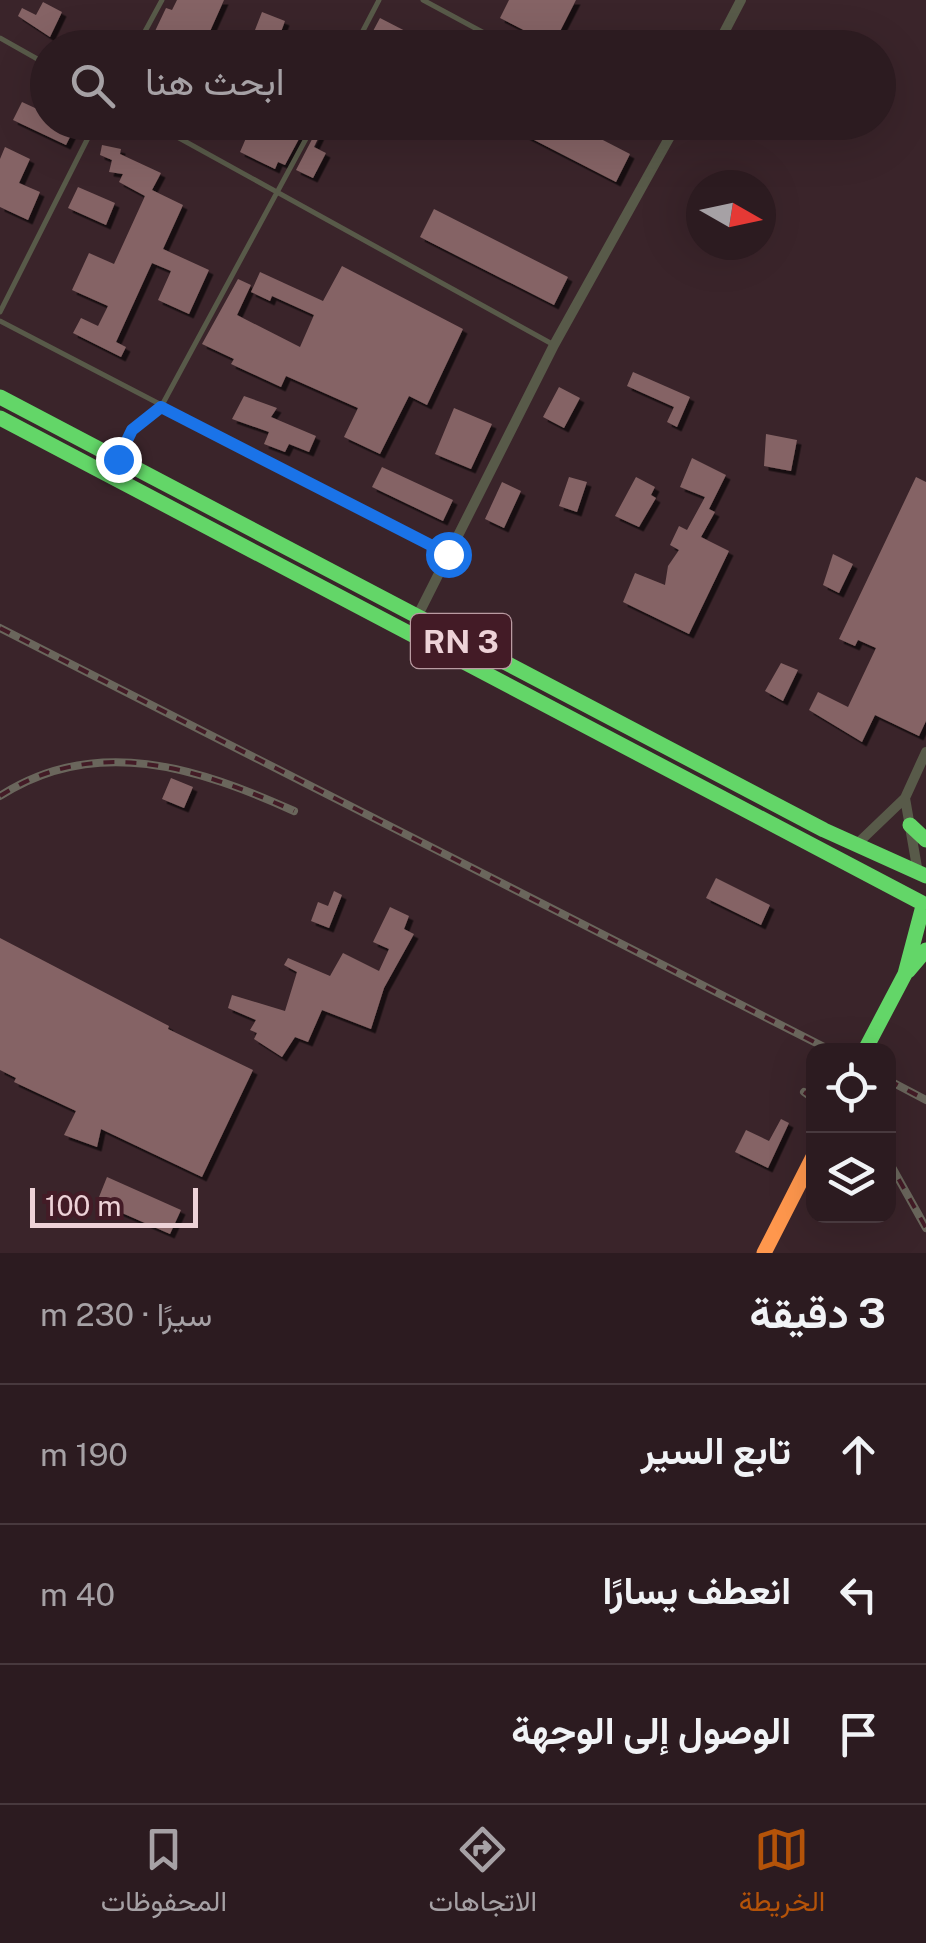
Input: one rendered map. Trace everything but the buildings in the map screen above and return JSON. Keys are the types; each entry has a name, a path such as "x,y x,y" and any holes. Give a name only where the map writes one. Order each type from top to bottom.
{"main road":[{"name":"RN 3","path":"0,398 416,618 856,845 922,875"},
{"name":"RN 3","path":"0,418 924,903"},
{"path":"910,825 926,840"},
{"path":"870,1043 905,974 924,903"},
{"path":"905,974 926,950"},
{"path":"764,1253 806,1170"}],"street":[{"path":"725,30 741,0"},
{"path":"416,618 554,345 668,140"},
{"path":"856,845 905,798 926,752"},
{"path":"905,798 922,875"}],"lane":[{"path":"146,30 162,0"},
{"path":"363,30 379,0"},
{"path":"424,0 479,30"},
{"path":"0,38 30,55"},
{"path":"0,312 87,140"},
{"path":"181,140 554,345"},
{"path":"118,459 132,430 161,407 306,140"},
{"path":"0,321 448,554"}],"railway":[{"path":"0,628 816,1043"},
{"path":"0,796 36,777 73,766 110,762 184,771 294,811"},
{"path":"896,1084 926,1100"},
{"path":"896,1174 926,1228"}],"traffic: fast":[{"path":"0,397 824,830 926,876"},
{"path":"0,418 922,903"},
{"path":"910,825 926,840"},
{"path":"869,1043 905,974 923,906"},
{"path":"908,971 926,950"}],"traffic: slow":[{"path":"764,1253 806,1171"}],"route":[{"path":"118,459 132,430 161,407 448,554"}]}
